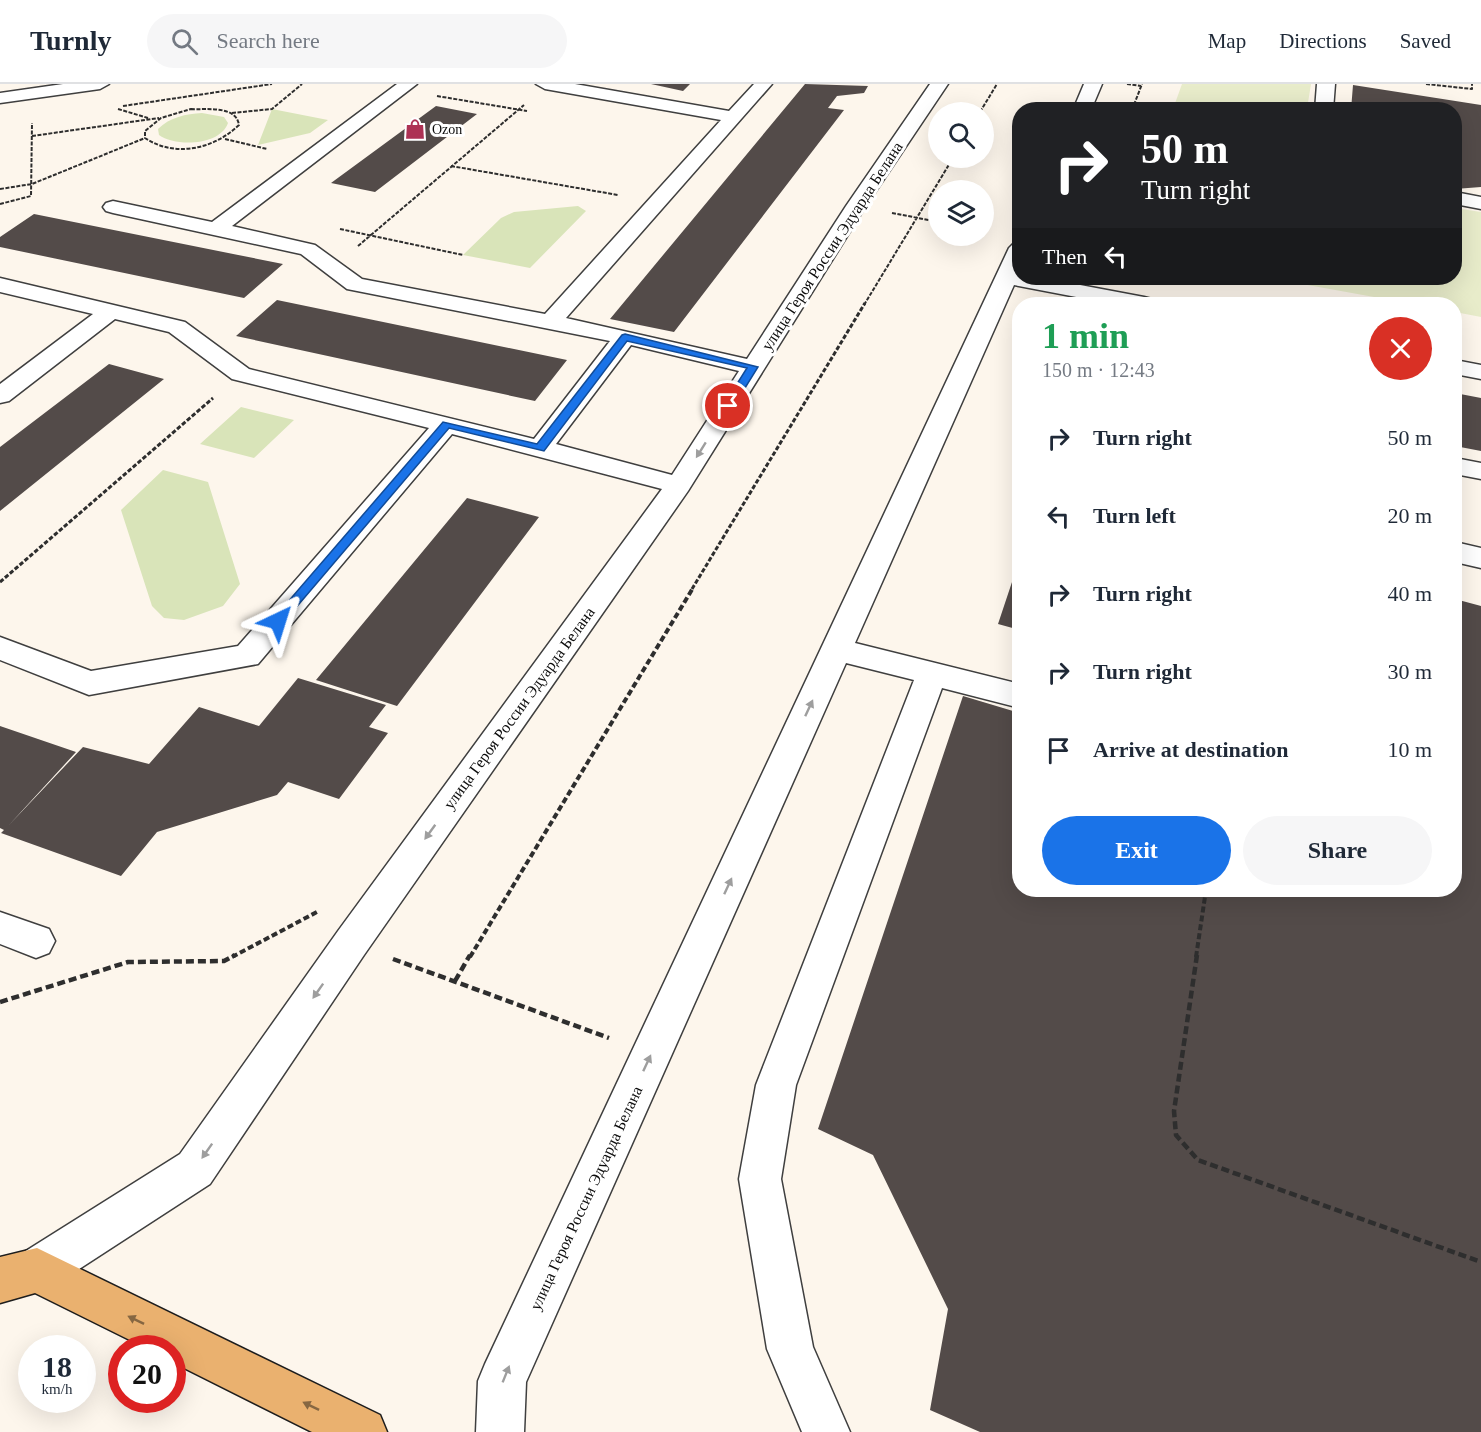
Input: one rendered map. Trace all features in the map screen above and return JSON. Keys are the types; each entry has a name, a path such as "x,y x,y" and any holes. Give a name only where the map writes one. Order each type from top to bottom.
{"main road":[{"path":"18,1275 363,1432"}],"street":[{"path":"0,98 100,84"},
{"path":"545,84 734,117"},
{"path":"550,322 763,84"},
{"name":"улица Героя России Эдуарда Белана","path":"18,1275 195,1169 351,943 679,485 856,206 939,84"},
{"path":"1085,102 1093,84"},
{"path":"1325,102 1326,84"},
{"path":"216,229 404,87"},
{"path":"1462,199 1481,203"},
{"path":"113,207 308,249 355,284 625,337 753,367"},
{"name":"улица Героя России Эдуарда Белана","path":"500,1432 502,1381 1012,264"},
{"path":"0,285 177,327 241,374 446,424 679,485"},
{"path":"1085,285 1122,297"},
{"path":"0,396 110,312"},
{"path":"540,448 625,337"},
{"path":"1462,368 1481,372"},
{"path":"0,648 89,683 247,656 446,424"},
{"path":"1462,467 1481,471"},
{"path":"1462,554 1481,558"},
{"path":"837,649 1012,694"},
{"path":"826,1432 790,1348 760,1179 776,1085 932,673"},
{"path":"0,928 36,941"}],"path":[{"path":"113,107 273,84"},
{"path":"32,136 161,118 191,110 221,110 232,113 272,109 302,84"},
{"path":"986,102 997,84"},
{"path":"1127,84 1142,85 1135,102"},
{"path":"1426,84 1472,89 1472,84"},
{"path":"332,268 549,85"},
{"path":"404,87 529,111"},
{"path":"145,138 162,147 177,148 210,144 224,139 239,125 238,119 232,113"},
{"path":"0,204 31,196 32,117"},
{"path":"145,138 145,131 161,118"},
{"path":"0,189 32,184 145,138"},
{"path":"224,139 277,151"},
{"path":"451,166 657,202"},
{"path":"455,981 947,168"},
{"path":"856,206 928,220"},
{"path":"335,228 463,255"},
{"path":"0,582 241,374"},
{"path":"1205,897 1174,1111 1176,1135 1198,1160 1481,1262"},
{"path":"0,1002 128,962 224,961 295,924"},
{"path":"351,943 652,1054"}],"green space":[{"path":"1182,84 1311,84 1308,102 1176,102"},
{"path":"272,109 328,120 310,133 258,145"},
{"path":"202,113 224,117 228,123 216,136 196,142 175,141 159,135 158,129 173,119"},
{"path":"578,206 586,211 530,268 463,255 501,218 514,212"},
{"path":"1462,209 1481,212 1481,317 1462,313 1462,297 1374,297 1307,285 1462,285"},
{"path":"241,407 294,420 254,458 200,444"},
{"path":"163,470 208,482 240,584 223,606 184,620 164,618 152,606 121,510"}],"building":[{"path":"651,84 690,84 683,91"},
{"path":"805,84 868,86 864,93 837,96 828,108 844,110 674,332 610,319"},
{"path":"1353,85 1462,102 1352,102"},
{"path":"1462,102 1481,105 1481,187 1462,188"},
{"path":"436,106 477,114 375,192 331,183"},
{"path":"34,214 283,264 244,298 0,247 0,237"},
{"path":"277,300 567,360 535,401 236,336"},
{"path":"109,364 164,379 0,511 0,447"},
{"path":"1462,394 1481,398 1481,451 1462,447"},
{"path":"467,498 539,517 397,706 316,680"},
{"path":"1012,582 1012,628 998,624"},
{"path":"1462,601 1481,606 1481,1432 980,1432 930,1410 948,1309 873,1155 818,1129 963,696 1012,711 1012,897 1462,897"},
{"path":"298,678 386,705 369,727 388,733 339,799 288,782 277,795 157,832 121,876 1,833 4,830 0,828 0,726 76,752 9,825 83,747 149,764 199,707 259,726"}],"place":[{"name":"Ozon","path":"415,129"}],"route":[{"path":"278,621 446,424 540,448 625,337 753,367 728,406"}]}
